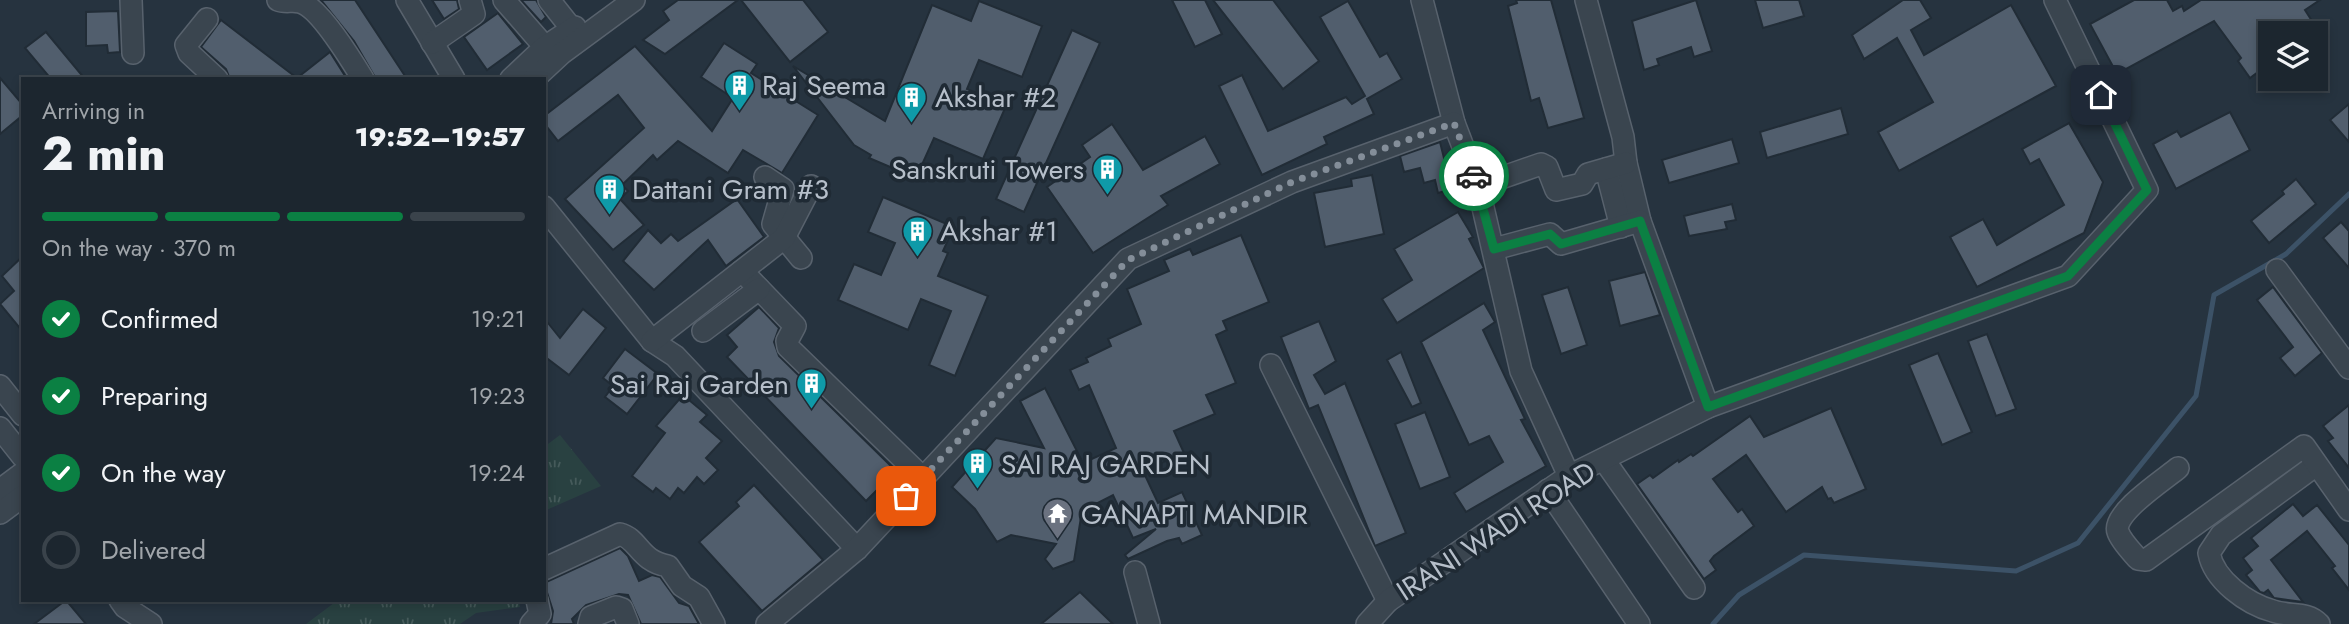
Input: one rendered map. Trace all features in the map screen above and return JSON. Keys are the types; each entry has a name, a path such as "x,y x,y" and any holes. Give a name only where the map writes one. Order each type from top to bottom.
{"street":[{"path":"131,0 133,53"},
{"path":"278,0 299,2 310,8 341,44 362,77"},
{"path":"407,0 453,77"},
{"path":"432,43 474,14 470,0"},
{"path":"513,77 541,51 610,0"},
{"path":"536,77 562,53 634,0"},
{"path":"1422,0 1454,123 1478,186 1521,370 1569,476"},
{"path":"1586,0 1623,137 1616,166 1631,224 1708,407"},
{"name":"IRANI WADI ROAD","path":"1367,624 1388,601 1569,476 1708,407 2068,276 2147,190 2054,0"},
{"path":"559,2 574,28"},
{"path":"505,5 541,51"},
{"path":"207,19 186,45 189,53 215,77"},
{"path":"767,624 857,549 1128,260 1292,182 1454,123"},
{"path":"1478,186 1541,164 1547,167 1556,190 1581,184 1588,174 1616,166"},
{"path":"765,177 783,189 773,224 801,258"},
{"path":"652,341 784,238 811,186"},
{"path":"546,209 652,341 675,356 857,549"},
{"path":"1494,249 1550,234 1561,244 1631,224"},
{"path":"2277,270 2349,368"},
{"path":"741,271 795,326 787,341 788,347 923,478"},
{"path":"704,331 759,289"},
{"path":"1271,365 1388,601"},
{"path":"0,386 21,412"},
{"path":"0,428 21,454"},
{"path":"2178,468 2128,508 2117,524 2118,533 2138,559 2146,560 2304,446 2349,510"},
{"path":"1604,460 1694,587"},
{"path":"2316,465 2221,535 2209,554 2211,565 2221,578 2242,594 2270,611 2311,616 2319,624"},
{"path":"0,490 21,474"},
{"path":"1548,490 1639,624"},
{"path":"0,513 21,497"},
{"path":"546,568 620,534 627,536 642,555 656,564 668,566 682,586 699,597 711,623"},
{"path":"1135,572 1149,624"},
{"path":"121,602 125,607 146,614"},
{"path":"531,624 540,614 537,602"},
{"path":"589,624 591,617 616,607 622,609 628,624"}],"green space":[{"path":"560,435 601,486 546,510 546,446"},
{"path":"335,602 519,602 520,607 476,613 460,624 306,624"}],"building":[{"path":"321,0 355,0 406,77 375,77 354,41"},
{"path":"432,0 457,0 459,9 444,19"},
{"path":"521,0 536,0 546,17 541,22"},
{"path":"678,0 738,0 665,54 643,40 669,20 663,11"},
{"path":"741,0 803,0 828,32 790,62"},
{"path":"1172,0 1205,0 1222,34 1195,47"},
{"path":"1213,0 1273,0 1319,61 1283,89"},
{"path":"1516,0 1551,0 1584,118 1548,128 1539,98 1531,101 1508,6 1517,3"},
{"path":"1696,0 1712,51 1694,57 1691,47 1657,59 1659,65 1644,70 1632,21"},
{"path":"1755,0 1799,0 1804,16 1763,28"},
{"path":"1903,0 1920,0 1931,18 1911,30 1924,55 2011,5 2056,86 1899,171 1878,132 1933,102 1897,38 1864,59 1852,35"},
{"path":"2134,0 2167,0 2173,11 2182,6 2184,11 2201,0 2320,0 2305,10 2312,21 2258,21 2258,72 2250,78 2238,61 2241,58 2214,21 2117,74 2090,24"},
{"path":"979,1 1042,26 1022,77 979,60 967,89 1006,106 983,159 934,138 916,178 869,158 871,155 854,145 793,66 885,121 932,5 971,21"},
{"path":"1348,1 1380,57 1387,53 1402,79 1367,99 1374,114 1324,137 1327,144 1262,175 1219,86 1242,75 1268,131 1346,97 1352,104 1365,96 1320,17"},
{"path":"118,11 120,52 108,53 107,45 86,46 86,12"},
{"path":"498,13 523,44 487,70 464,37"},
{"path":"221,20 296,77 229,77 226,69 201,47"},
{"path":"1072,30 1100,43 1024,212 996,199"},
{"path":"46,32 83,77 49,77 25,48"},
{"path":"724,43 757,64 751,73 818,115 782,173 743,150 728,173 678,141 657,160 653,155 622,185 628,191 620,199 644,225 613,250 565,199 644,128 618,95 558,141 546,126 546,114 635,46 712,131 733,98 701,77"},
{"path":"330,52 346,77 298,77"},
{"path":"0,78 21,103 21,117 0,134"},
{"path":"2349,104 2349,142 2330,120"},
{"path":"1841,108 1848,134 1767,158 1760,132"},
{"path":"2230,112 2250,150 2176,189 2153,144 2177,131 2181,137"},
{"path":"2069,123 2103,182 2084,233 1977,287 1950,237 1983,219 1997,245 2064,205 2039,159 2030,164 2022,149"},
{"name":"Sanskruti Towers","path":"1112,124 1143,170 1205,136 1220,164 1161,196 1168,205 1093,253 1047,187 1090,157 1082,145"},
{"path":"1732,139 1739,163 1669,183 1662,160"},
{"path":"1440,142 1445,162 1450,161 1456,188 1438,193 1435,180 1424,183 1420,168 1404,172 1400,156"},
{"path":"1372,175 1384,234 1325,247 1314,193 1352,186 1351,179"},
{"path":"2296,179 2316,204 2269,243 2251,221 2284,194 2282,191"},
{"name":"Akshar #1","path":"883,197 954,227 943,251 948,253 938,276 988,296 955,376 929,365 951,311 921,299 908,330 838,300 854,264 881,275 895,243 868,232"},
{"path":"737,199 764,237 726,266 708,240 654,290 623,261 648,230 661,243 671,234 678,241"},
{"path":"1732,204 1736,220 1725,222 1727,229 1689,236 1684,216"},
{"path":"1458,212 1473,237 1469,239 1484,268 1397,323 1382,299 1412,280 1394,249"},
{"path":"2341,222 2349,231 2349,268 2323,238"},
{"path":"1241,235 1269,302 1223,321 1227,330 1216,335 1236,383 1206,395 1215,414 1174,431 1184,453 1143,471 1158,503 1182,492 1202,535 1182,544 1179,538 1167,541 1128,559 1125,555 1156,529 1133,538 1113,495 1082,511 1074,561 1053,569 1045,559 1056,544 1011,535 997,542 975,509 952,487 996,438 1044,448 1020,401 1045,388 1083,463 1116,448 1089,385 1079,390 1070,370 1088,362 1086,358 1111,346 1108,339 1141,324 1127,289 1169,271 1164,260 1190,249 1193,255"},
{"path":"21,258 21,330 0,304 14,291 2,276"},
{"path":"1645,272 1660,315 1620,326 1609,281"},
{"path":"1568,287 1587,345 1561,354 1542,295"},
{"path":"2273,287 2322,353 2295,376 2280,358 2293,347 2257,300"},
{"path":"1484,303 1495,322 1483,330 1525,419 1521,420 1546,466 1466,512 1454,493 1503,462 1489,436 1469,445 1421,342"},
{"name":"Sai Raj Garden","path":"759,307 779,328 774,342 779,356 896,471 866,501 727,357 737,347 727,335"},
{"path":"583,309 606,328 569,375 546,358 546,320 560,338"},
{"path":"1319,321 1336,361 1314,375 1325,394 1345,383 1406,533 1375,546 1318,405 1309,409 1281,337"},
{"path":"1987,334 2016,409 1996,416 1968,341"},
{"path":"625,349 658,374 627,414 605,397 613,386 603,378"},
{"path":"1401,352 1421,403 1412,407 1387,360"},
{"path":"1938,353 1972,432 1942,445 1909,365"},
{"path":"683,395 707,415 700,422 722,441 706,458 718,470 704,484 697,477 684,493 678,488 670,499 656,488 653,492 632,476 665,433 656,426"},
{"path":"2349,405 2349,468 2328,441 2333,438 2323,426"},
{"path":"1831,408 1866,489 1834,503 1831,498 1828,499 1822,487 1786,512 1746,455 1713,479 1738,512 1742,509 1754,526 1714,556 1710,561 1716,570 1704,579 1637,484 1650,475 1653,478 1678,460 1679,462 1691,454 1693,456 1750,416 1764,437"},
{"path":"1425,412 1450,477 1420,489 1395,424"},
{"path":"754,485 823,560 762,611 699,542 739,506 736,502"},
{"path":"2293,504 2303,516 2317,505 2349,545 2349,590 2332,568 2335,566 2307,531 2271,560 2303,602 2274,598 2268,590 2260,592 2246,575 2252,570 2243,558 2258,546 2251,538"},
{"path":"620,548 628,556 639,581 652,575 660,577 679,603 689,606 699,624 641,624 628,595 619,594 586,605 572,619 574,624 551,624 553,611 546,582"},
{"path":"1080,592 1113,624 1041,624"},
{"path":"63,602 68,602 86,624 34,624"}],"waterway":[{"path":"1713,624 1739,595 1804,555 2016,571 2078,543 2196,396 2214,295 2286,254 2349,194"}],"way so far":[{"path":"906,496 1128,260 1292,182 1454,123 1474,176"}],"place":[{"name":"Raj Seema","path":"739,112"},
{"name":"Akshar #2","path":"912,124"},
{"name":"Sanskruti Towers","path":"1107,196"},
{"name":"Dattani Gram #3","path":"609,216"},
{"name":"Akshar #1","path":"917,258"},
{"name":"Sai Raj Garden","path":"812,411"},
{"name":"SAI RAJ GARDEN","path":"978,491"},
{"name":"GANAPTI MANDIR","path":"1058,541"}],"route":[{"path":"1474,176 1494,249 1550,234 1561,244 1640,221 1708,407 2068,276 2147,190 2101,95"}]}
